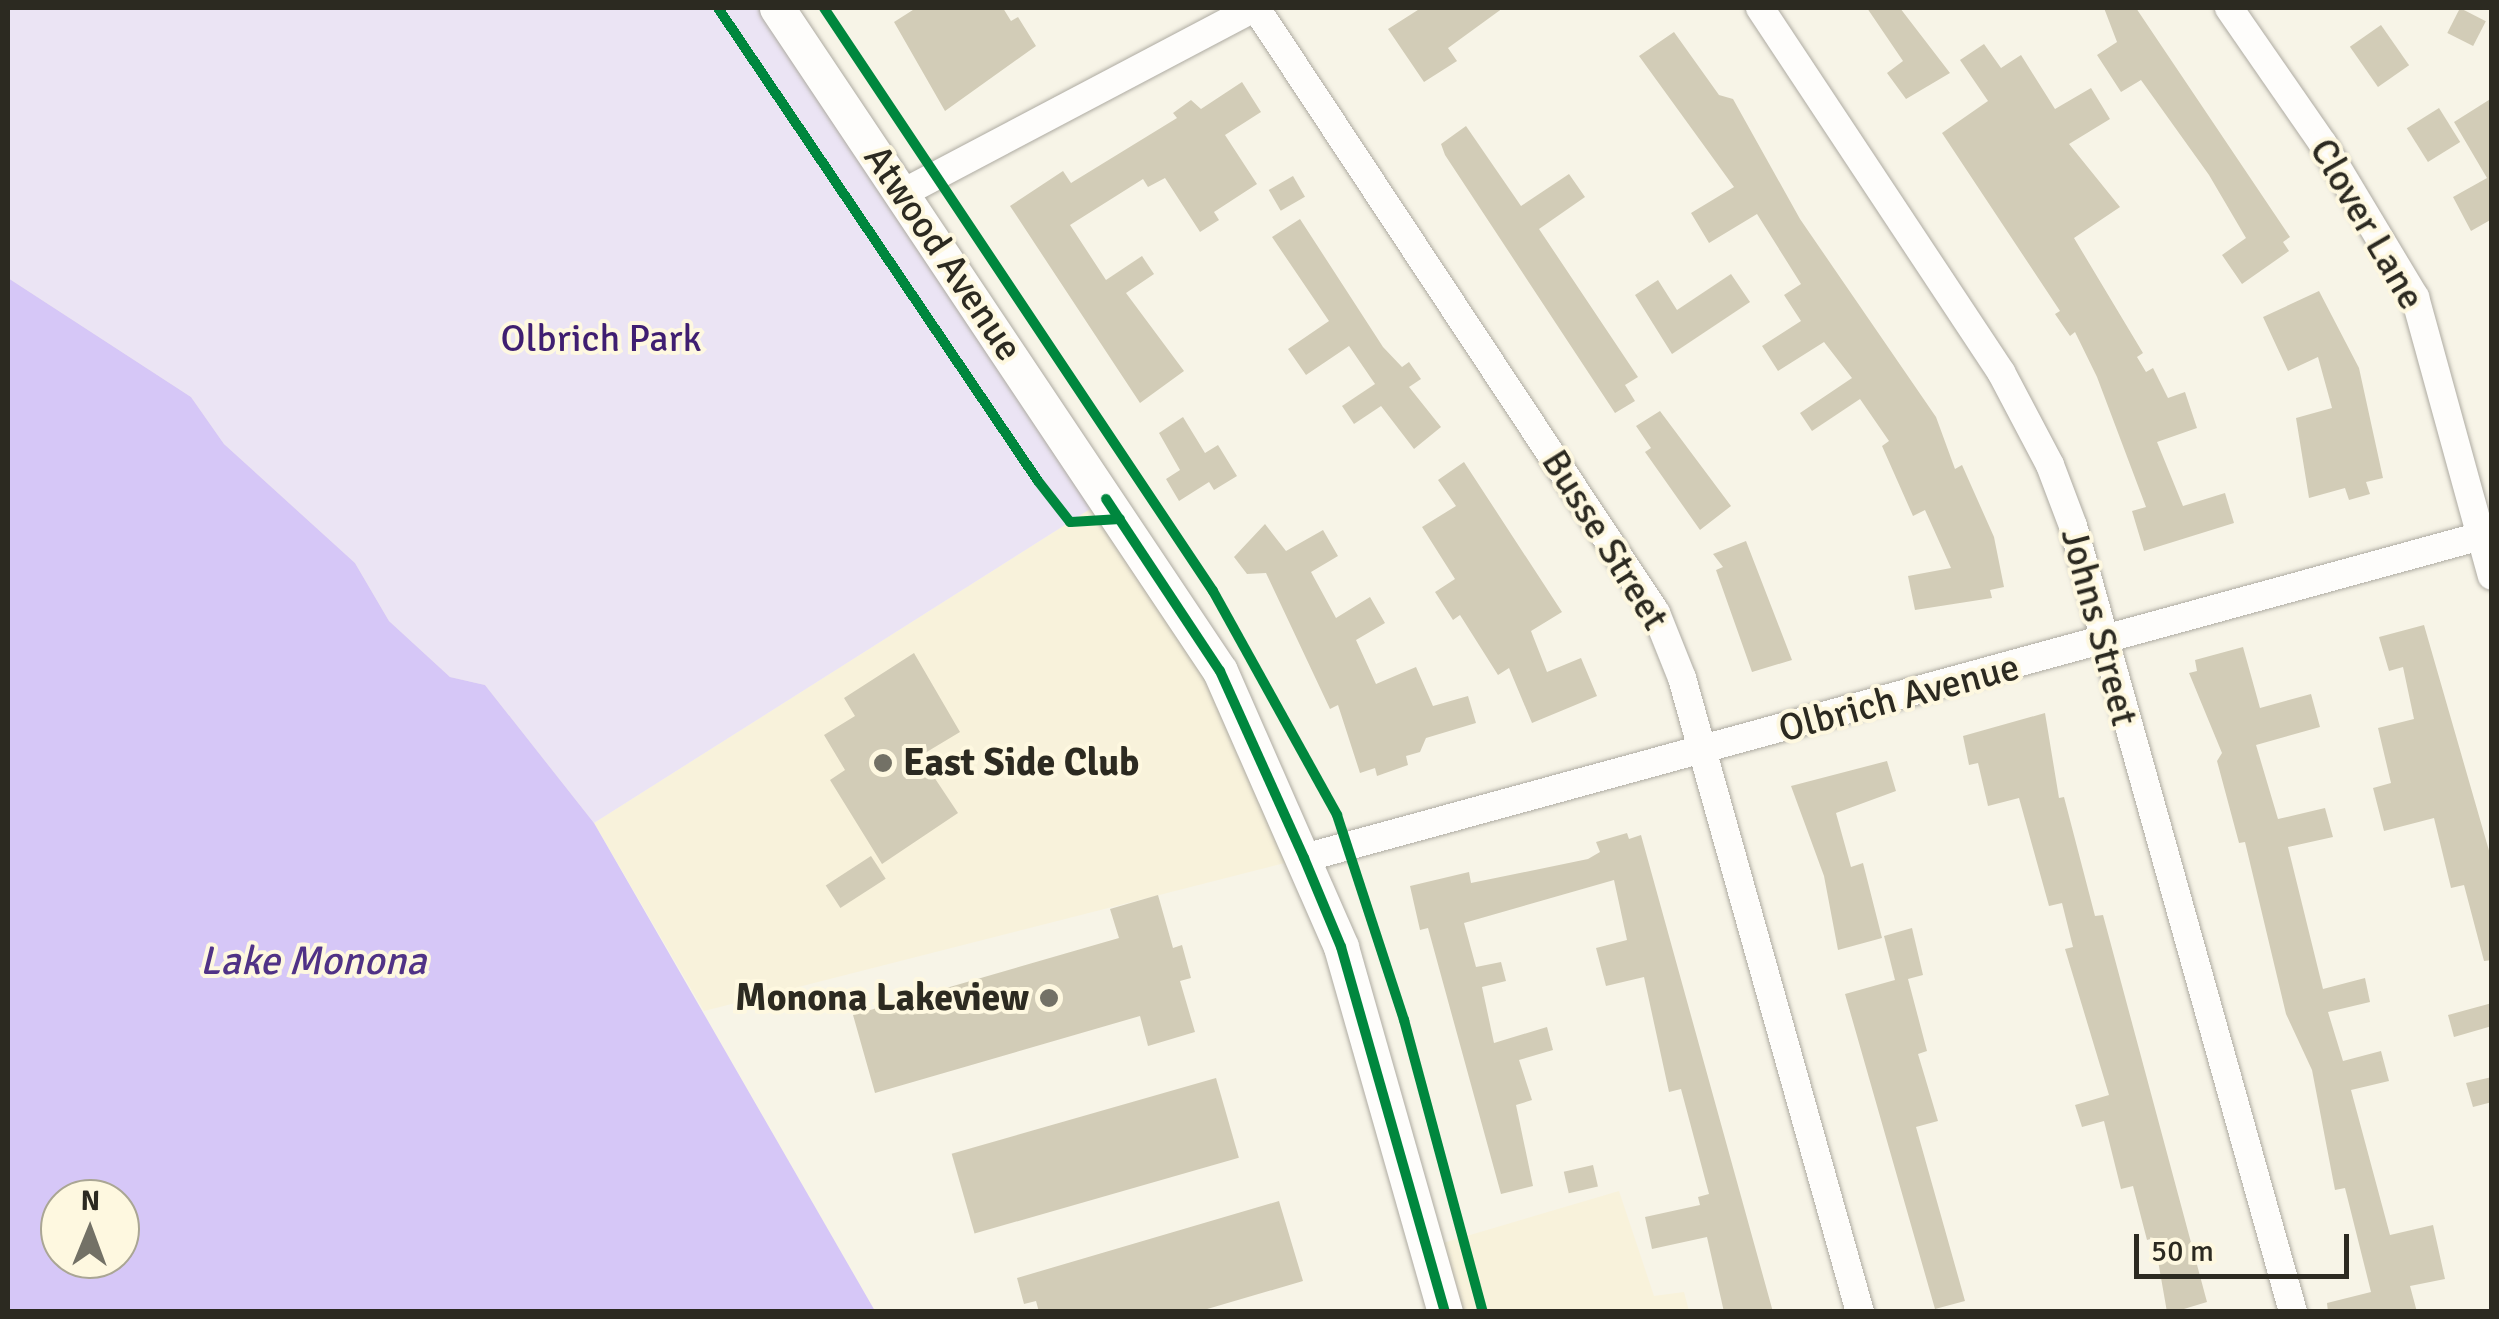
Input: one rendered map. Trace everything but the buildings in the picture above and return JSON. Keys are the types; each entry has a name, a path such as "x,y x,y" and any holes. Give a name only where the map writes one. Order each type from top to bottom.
{"street":[{"name":"Atwood Avenue","path":"778,8 1220,671 1341,946 1445,1312"},
{"path":"903,193 1255,8"},
{"name":"Busse Street","path":"1255,8 1647,595 1682,678 1860,1312"},
{"name":"Johns Street","path":"1760,8 2024,413 2073,526 2102,641 2293,1312"},
{"name":"Clover Lane","path":"2230,8 2323,144 2415,297 2486,535 2492,576"},
{"name":"Olbrich Avenue","path":"1304,858 2486,535"}],"shaded area":[{"path":"1106,499 1304,858 704,1011 594,823"},
{"path":"1619,1191 1654,1296 1684,1292 1689,1311 1445,1311 1426,1248"}],"green space":[{"name":"Olbrich Park","path":"8,8 777,8 1106,499 594,823 485,685 450,677 389,621 355,563 224,444 191,397 8,278"}],"water":[{"name":"Lake Monona","path":"8,278 191,397 224,444 355,563 389,621 450,677 485,685 594,823 875,1311 8,1311"}],"cycle path":[{"path":"718,8 1038,481 1070,522 1120,519"},
{"path":"824,8 1213,591 1337,815 1404,1020 1483,1312"},
{"path":"1106,499 1220,671 1304,858 1341,947 1445,1312"}],"place":[{"name":"East Side Club","path":"883,763"},
{"name":"Monona Lakeview","path":"1049,998"}]}
